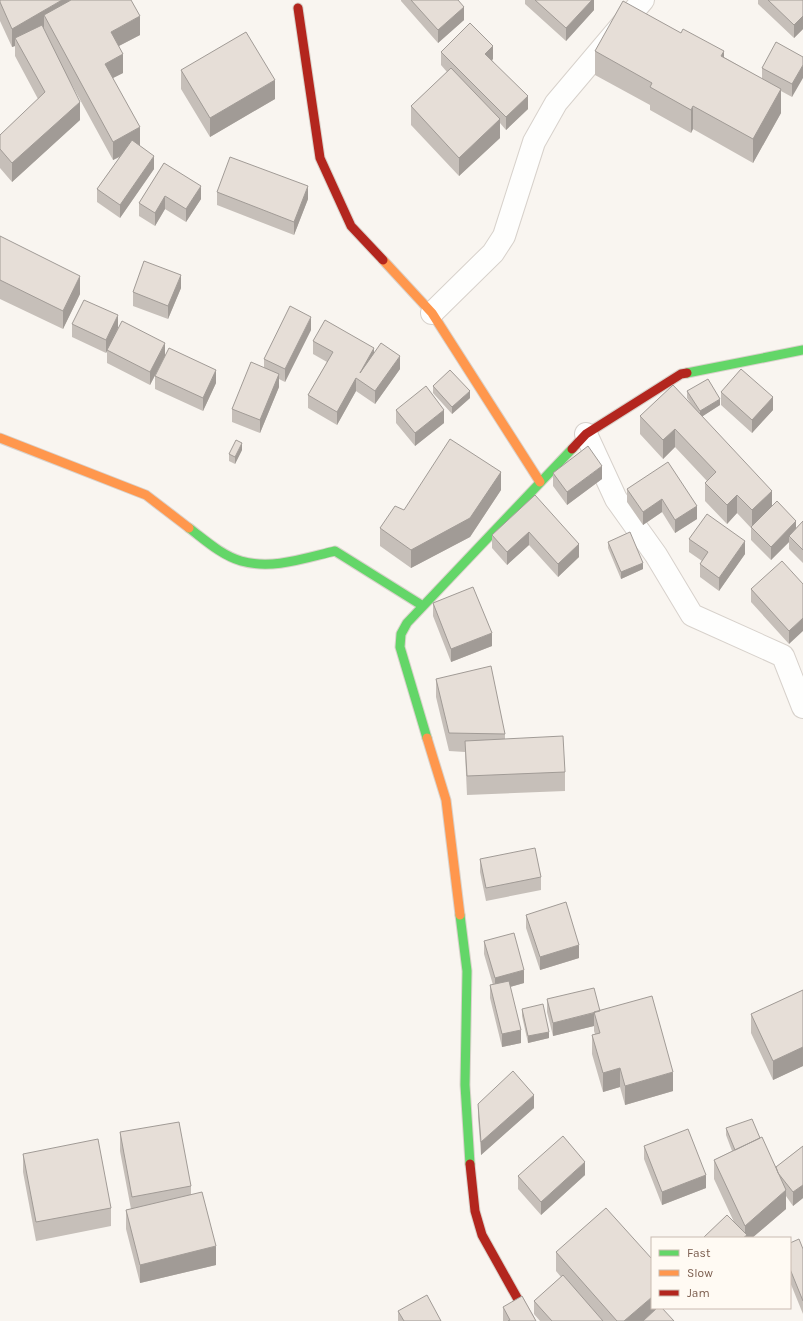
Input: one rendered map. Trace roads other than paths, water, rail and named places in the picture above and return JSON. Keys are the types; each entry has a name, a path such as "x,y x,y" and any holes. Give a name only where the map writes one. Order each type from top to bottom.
{"street":[{"path":"432,313 494,253 504,236 534,142 556,103 643,0"},
{"path":"298,8 320,158 351,226 432,313 540,482"},
{"path":"530,1321 482,1235 475,1211 471,1180 465,1085 467,971 446,800 400,647 401,634 407,623 586,434 681,374 803,350"},
{"path":"586,434 616,498 656,555 692,615 783,656 803,707"},
{"path":"0,438 146,495 220,551 241,561 272,565 336,551 423,606"}]}
